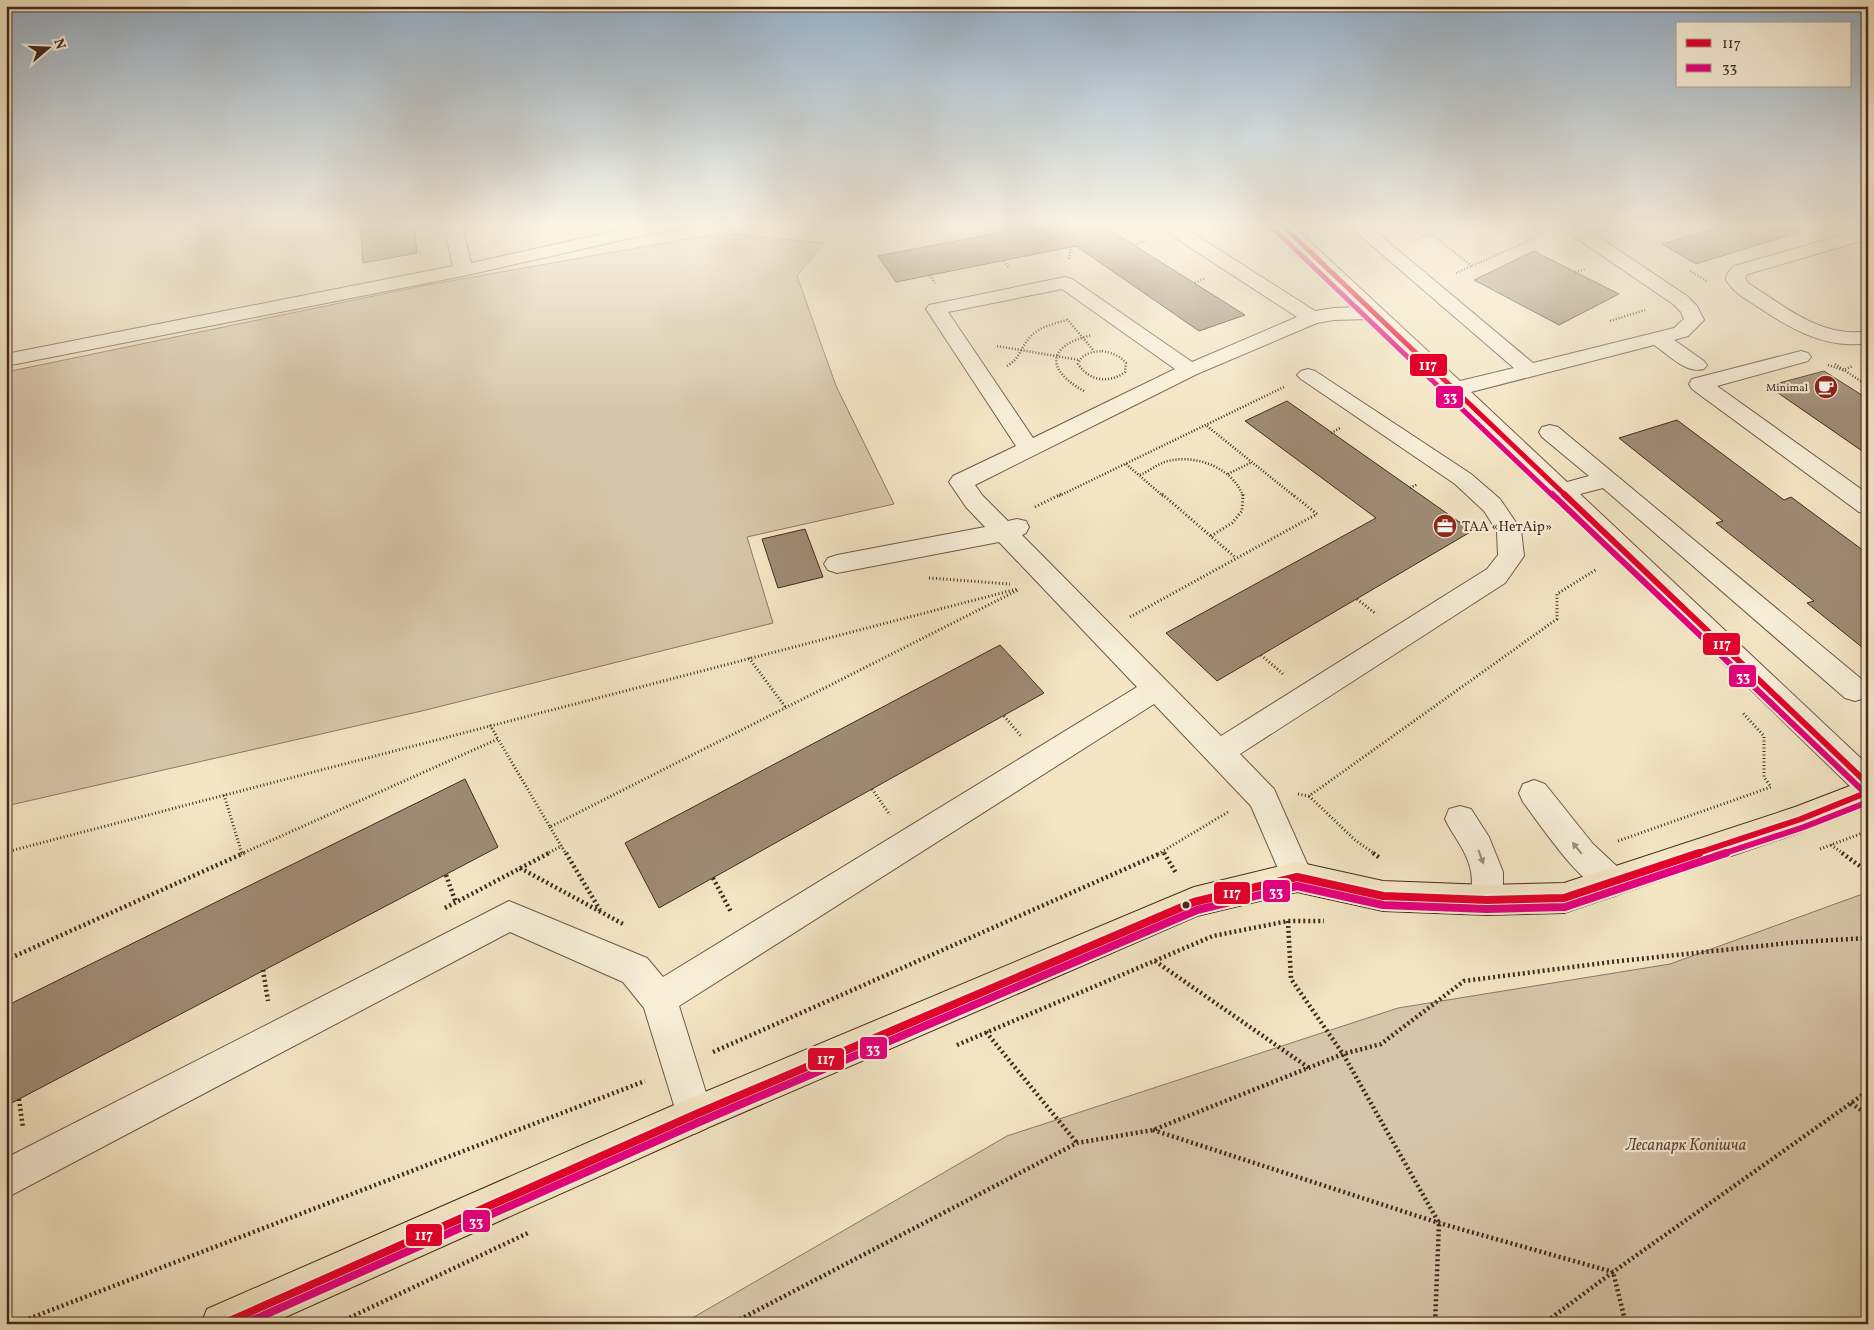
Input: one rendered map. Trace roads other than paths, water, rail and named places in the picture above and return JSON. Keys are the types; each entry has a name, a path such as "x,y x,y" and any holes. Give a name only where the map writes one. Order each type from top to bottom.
{"main road":[{"path":"222,1324 694,1115 1194,902 1297,877 1383,896 1487,900 1564,898 1801,818 1868,792"}],"street":[{"path":"6,360 376,287"},
{"path":"1029,449 936,309 1045,287"},
{"path":"1071,287 1190,370"},
{"path":"1264,287 1312,318"},
{"path":"1348,287 1868,784"},
{"path":"1431,287 1530,370"},
{"path":"1455,389 1681,332 1694,320 1690,310 1680,300 1658,287"},
{"path":"1741,287 1819,334 1842,340 1868,337"},
{"path":"1297,877 1262,798 1102,632 1037,581 1013,528 974,501 961,482 1190,370 1312,318 1334,314 1374,312"},
{"path":"1652,340 1691,367"},
{"path":"1801,356 1700,384 1868,506"},
{"path":"1218,753 1496,576 1511,556 1509,530 1492,505 1462,479 1308,375"},
{"path":"1550,432 1855,690"},
{"path":"1563,492 1607,479"},
{"path":"837,564 904,552 1013,528"},
{"path":"659,999 1156,688"},
{"path":"1534,793 1582,854 1612,882"},
{"path":"1460,819 1478,847 1487,872 1487,900"},
{"path":"6,1179 509,916 635,970 659,999 694,1115"}],"place":[{"name":"Minimal","path":"1826,387"},
{"name":"ТАА «НетАір»","path":"1445,526"}],"park label":[{"name":"Лесапарк Копішча","path":"1686,1144"}]}
